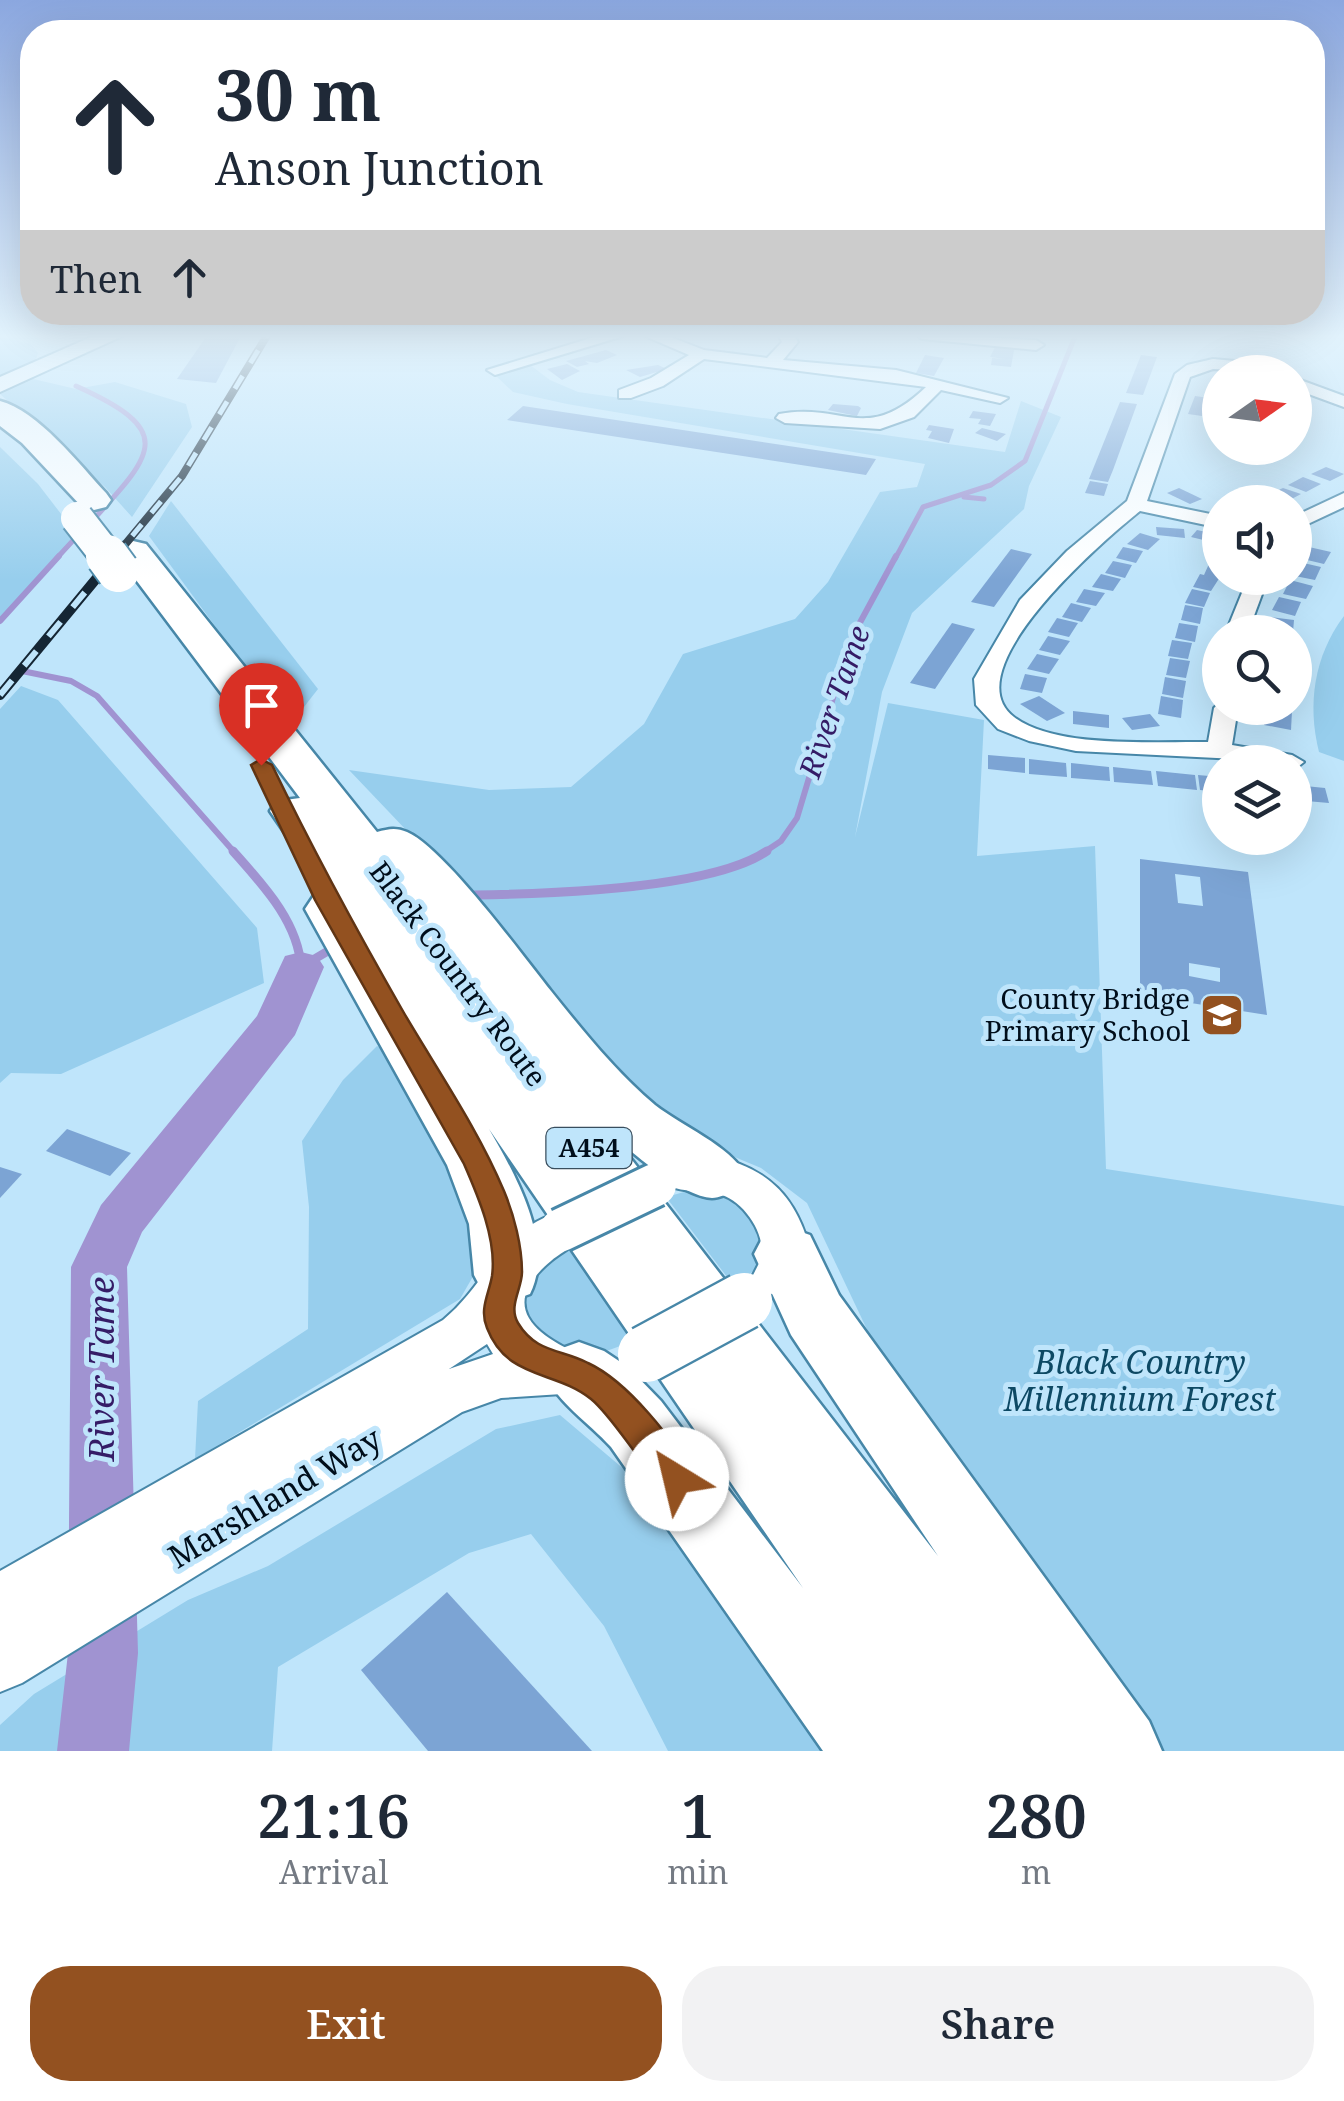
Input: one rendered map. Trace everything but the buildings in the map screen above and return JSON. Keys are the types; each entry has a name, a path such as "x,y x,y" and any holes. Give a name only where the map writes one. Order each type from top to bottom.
{"highway":[{"name":"Black Country Route","path":"7,416 33,436 261,740 966,1751"},
{"name":"Black Country Route","path":"0,434 57,492 85,509"},
{"name":"Black Country Route","path":"261,740 412,910 1036,1751"},
{"path":"261,740 442,892 546,1024 622,1110 670,1151 714,1174"},
{"path":"261,740 326,900 477,1163 501,1224 504,1285"},
{"path":"766,1278 815,1315 1118,1751"},
{"path":"595,1366 603,1390 636,1424 874,1751"}],"street":[{"path":"817,416 817,420"},
{"path":"786,418 852,424 901,416"},
{"path":"1168,416 1136,504 1074,555 1028,605 982,691 995,715 1006,724 1052,742 1202,749"},
{"path":"1312,515 1344,498"},
{"path":"1136,504 1202,518"},
{"path":"504,1285 500,1324 524,1353 595,1366 766,1278 780,1220 772,1206 747,1185 714,1174"},
{"name":"Marshland Way","path":"188,1523 462,1336 484,1316 528,1248 655,1185 686,1175 714,1174"},
{"name":"Marshland Way","path":"21,1621 188,1523 444,1395 501,1375 595,1366"}],"green space":[{"path":"25,416 189,416 192,427 132,517 105,487"},
{"name":"Black Country Millennium Forest","path":"637,416 747,416 1005,452 1016,416 1061,417 1029,486 1024,509 912,613 882,692 855,837 888,703 984,720 977,856 1095,846 1106,1169 1344,1206 1344,1751 1141,1751 872,1340 807,1203 761,1168 670,1130 448,874 349,770 489,790 571,787 644,724 683,654 795,619 828,582 880,492 917,487 925,464"},
{"path":"0,447 38,484 78,536 0,621"},
{"path":"171,501 318,689 293,721 253,678 149,536"},
{"path":"1344,616 1344,761 1319,752 1314,698 1326,647"},
{"path":"21,686 58,700 257,928 264,983 61,1074 11,1073 0,1083 0,709"},
{"path":"377,1046 390,1053 475,1199 487,1252 460,1299 195,1459 198,1401 308,1329 309,1207 302,1141 343,1080"},
{"path":"710,1189 748,1204 766,1247 756,1269 734,1286 666,1197"},
{"path":"567,1246 632,1340 587,1354 564,1348 524,1323 525,1282"},
{"path":"560,1415 665,1504 835,1751 668,1751 604,1626 531,1534 469,1553 278,1667 272,1751 0,1751 0,1725 34,1694 188,1600 268,1566 496,1429"}],"waterway":[{"path":"92,521 131,477 141,459 145,444 141,430 129,416"},
{"path":"895,559 923,507 991,485 1025,461 1043,416"},
{"path":"964,497 984,499"},
{"path":"56,559 79,534"},
{"path":"0,621 59,556"},
{"name":"River Tame","path":"763,853 781,841 797,818 850,641 896,556"},
{"path":"22,671 71,681 97,696 235,853"},
{"path":"233,851 286,919 301,967 333,948"},
{"name":"River Tame","path":"763,853 767,851"},
{"name":"River Tame","path":"475,895 584,891 668,882 741,864 763,853"},
{"name":"River Tame","path":"93,1751 103,1653 99,1267 120,1220 278,1023 301,967"}],"railway":[{"path":"113,559 182,476 219,416"},
{"path":"0,695 115,556"}],"place":[{"name":"County Bridge Primary School","path":"1222,1015"}],"route":[{"path":"261,765 326,900 491,1194 501,1224 507,1275 500,1294 500,1324 524,1353 541,1364 578,1373 603,1390 636,1424 677,1479"}]}
